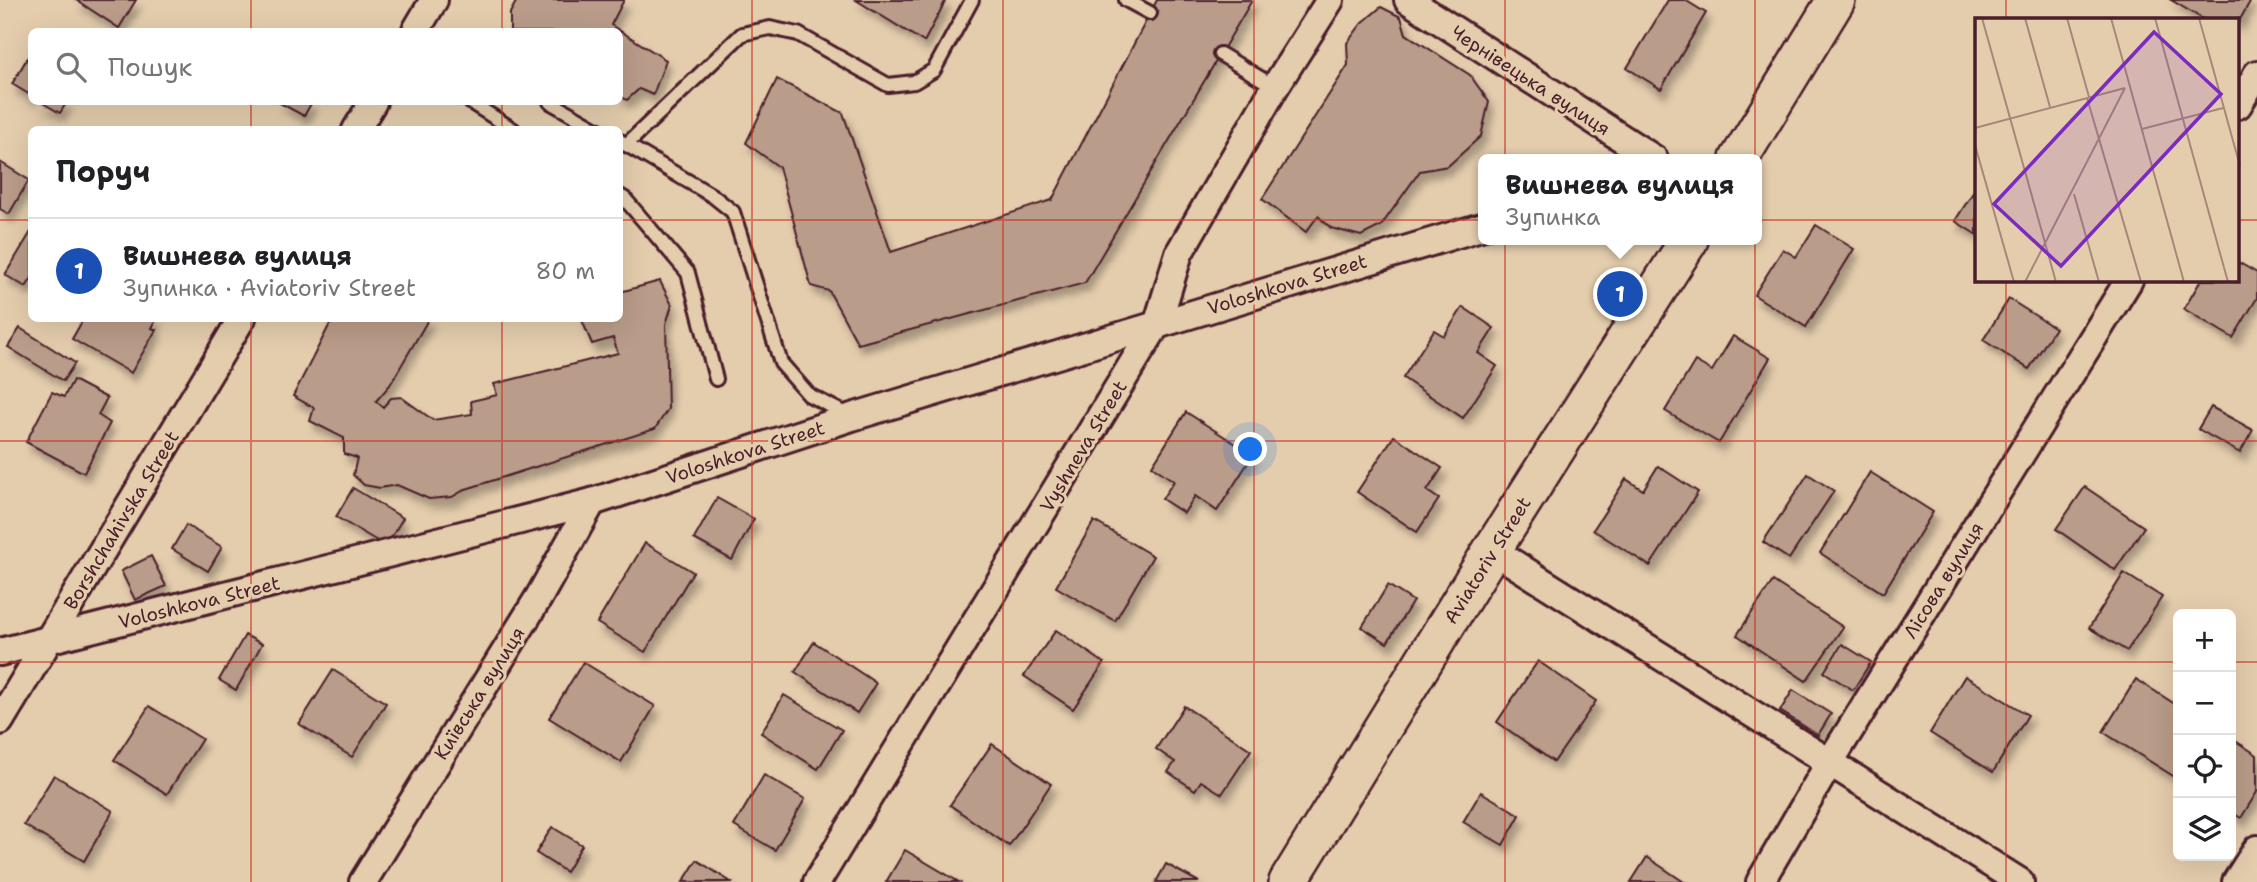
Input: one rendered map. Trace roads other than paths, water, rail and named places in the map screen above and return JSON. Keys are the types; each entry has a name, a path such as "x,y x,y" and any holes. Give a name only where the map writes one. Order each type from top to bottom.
{"main road":[{"path":"1742,154 1836,0"},
{"name":"Aviatoriv Street","path":"1288,882 1492,550 1686,245"}],"street":[{"path":"421,28 434,0"},
{"name":"Vyshneva Street","path":"817,882 1158,323 1179,253 1275,87 1330,0"},
{"name":"Чернівецька вулиця","path":"1408,0 1646,154"},
{"path":"2240,103 2257,74"},
{"path":"358,126 371,105"},
{"name":"Voloshkova Street","path":"0,652 592,502 852,417 1478,227"},
{"name":"Лісова вулиця","path":"1760,882 1830,762 2128,282"},
{"name":"Borshchahivska Street","path":"0,721 240,322"},
{"name":"Київська вулиця","path":"363,882 539,597 592,502"},
{"path":"1492,550 2020,882"},
{"path":"2236,882 2257,849"}],"lane":[{"path":"852,417 809,395 782,363 733,212 713,196 623,143 742,34 770,28 798,34 888,85 914,82 934,69 972,0"},
{"path":"1126,0 1150,13"},
{"path":"1220,54 1275,87"},
{"path":"475,105 508,126"},
{"path":"555,105 592,126"},
{"path":"623,198 688,273 716,379"}],"place":[{"name":"Вишнева вулиця","path":"1620,294"}]}
